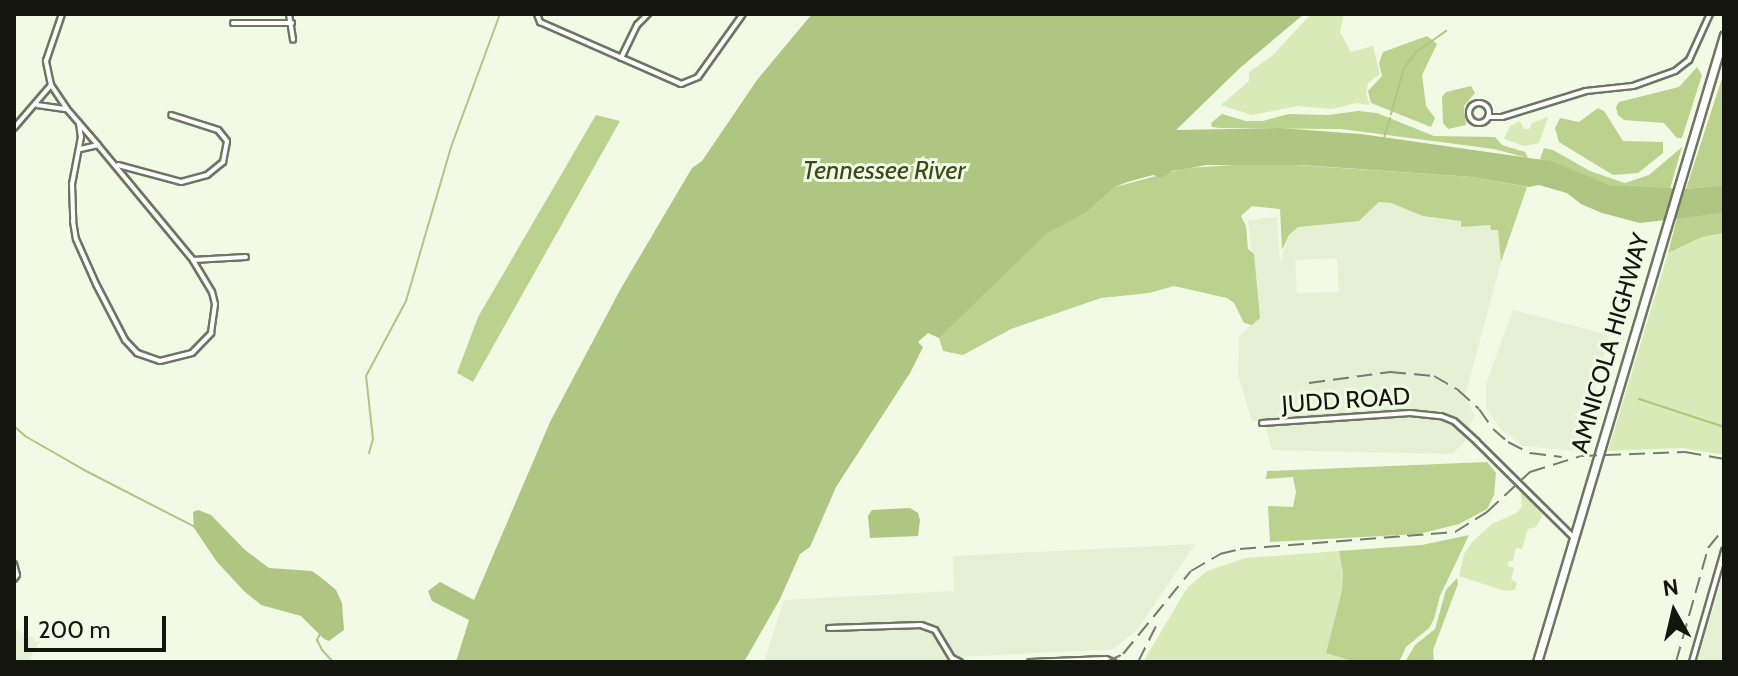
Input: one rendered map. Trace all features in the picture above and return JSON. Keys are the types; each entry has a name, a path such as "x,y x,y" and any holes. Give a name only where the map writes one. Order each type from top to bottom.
{"main road":[{"name":"AMNICOLA HIGHWAY","path":"1537,662 1724,35"}],"street":[{"path":"62,14 46,61 51,85 67,109 116,165 193,260 215,304 211,333 199,348 175,360 160,361 137,353 116,325 76,239 72,184 80,149 79,123"},
{"path":"289,14 293,40"},
{"path":"537,14 540,22 676,83 688,83 703,71 743,14"},
{"path":"621,58 637,25 648,14"},
{"path":"1488,117 1488,108 1483,103 1469,108 1470,118 1476,122 1586,91 1633,86 1675,71 1689,60 1710,14"},
{"path":"233,23 292,23"},
{"path":"14,128 37,105 51,85"},
{"path":"37,105 67,109"},
{"path":"116,165 181,182 207,175 223,162 227,141 218,130 171,115"},
{"path":"80,149 98,145"},
{"path":"193,260 246,257"},
{"name":"JUDD ROAD","path":"1262,423 1410,413 1441,416 1454,421 1477,442 1575,539"},
{"path":"1692,662 1724,551"},
{"path":"14,564 17,569 14,579"},
{"path":"829,628 921,625 935,630 952,658 960,662"},
{"path":"1030,662 1106,659 1113,662"}],"shaded area":[{"path":"1311,14 1344,14 1340,32 1351,52 1373,46 1380,74 1368,83 1366,94 1370,105 1356,103 1332,109 1297,106 1252,115 1221,105 1249,81 1249,72 1272,56"},
{"path":"1427,36 1437,44 1422,75 1426,106 1435,118 1431,127 1371,103 1368,91 1382,76 1379,63 1383,52"},
{"path":"1697,67 1702,75 1682,138 1677,138 1664,123 1624,120 1618,115 1616,107 1619,102 1679,87"},
{"path":"1724,72 1724,185 1686,189"},
{"path":"1471,86 1475,93 1464,106 1466,125 1448,129 1443,123 1442,97 1446,92"},
{"path":"1598,108 1604,111 1623,141 1663,142 1663,153 1638,173 1613,175 1559,142 1555,128 1560,118 1579,122"},
{"path":"1358,111 1377,113 1434,136 1495,137 1502,145 1525,152 1528,158 1494,149 1341,129 1220,128 1212,127 1211,123 1222,114 1246,121 1263,121 1289,114 1328,115"},
{"path":"596,115 620,121 473,382 457,373 478,317"},
{"path":"1548,117 1539,143 1524,146 1504,139 1510,126 1520,121 1524,129 1529,129 1532,123"},
{"path":"1682,147 1670,189 1610,185 1540,159 1544,148 1553,150 1590,171 1625,183 1649,175"},
{"path":"1265,163 1472,177 1527,187 1501,262 1498,230 1491,230 1490,225 1461,227 1461,221 1423,216 1391,203 1379,202 1359,221 1298,227 1289,235 1282,250 1280,209 1252,206 1241,216 1246,226 1248,249 1254,254 1260,318 1252,325 1244,323 1234,303 1227,298 1174,286 1149,293 1101,298 1011,329 963,355 943,351 939,338 998,278 1047,232 1086,213 1115,187 1186,168"},
{"path":"1379,202 1391,203 1423,216 1461,221 1461,227 1490,225 1498,230 1501,262 1465,396 1474,415 1465,442 1452,454 1272,450 1264,421 1252,421 1238,375 1239,337 1259,316 1248,220 1277,217 1280,262 1289,235 1298,227","holes":["1337,258 1339,292 1297,293 1295,260"]},
{"path":"1724,213 1724,233 1702,237 1668,253 1677,218"},
{"path":"1724,233 1724,455 1683,448 1608,451 1668,253 1702,237"},
{"path":"1513,310 1609,335 1579,451 1523,446 1503,431 1486,409 1486,384"},
{"path":"1487,462 1496,473 1494,495 1487,509 1459,524 1419,534 1270,542 1268,506 1293,507 1296,492 1293,477 1266,479 1267,471"},
{"path":"1520,488 1540,509 1542,516 1536,527 1528,529 1522,549 1516,548 1513,561 1509,561 1508,566 1514,568 1511,580 1517,582 1515,590 1505,591 1459,576 1464,554 1473,541 1492,524 1518,512 1522,506"},
{"path":"1469,535 1440,596 1434,619 1429,628 1406,647 1399,662 1355,662 1326,653 1342,590 1339,551 1422,545"},
{"path":"1195,544 1137,630 1113,649 959,657 958,662 764,662 784,600 954,591 953,556"},
{"path":"1339,551 1342,590 1326,653 1355,662 1143,662 1187,588 1207,571 1245,558"},
{"path":"1723,575 1724,662 1697,662"},
{"path":"1457,578 1458,584 1433,650 1434,662 1405,662 1415,645 1435,629 1446,590"},
{"path":"14,629 40,641 28,662 14,662"}],"water":[{"name":"Tennessee River","path":"812,14 1304,14 1241,67 1176,130 1279,128 1361,134 1551,161 1610,185 1686,189 1724,185 1724,213 1640,223 1602,213 1581,204 1567,193 1539,185 1529,187 1472,177 1301,165 1207,165 1172,171 1162,178 1153,175 1127,182 1115,187 1086,213 1047,233 939,338 928,333 918,342 923,347 910,373 836,487 810,547 800,554 780,599 744,662 456,662 469,620 432,601 428,591 440,582 474,600 550,422 620,290 692,168 702,161 757,80"},
{"path":"910,508 918,513 920,520 918,536 870,538 868,516 872,510"},
{"path":"198,510 211,515 245,550 269,568 312,571 323,579 336,590 342,603 344,630 329,641 301,616 261,605 217,562 194,528 193,512"}],"waterway":[{"path":"369,453 373,439 366,376 406,301 451,147 500,14"},
{"path":"1391,114 1404,68 1416,52 1446,31"},
{"path":"1384,138 1390,118"},
{"path":"1639,399 1724,427"},
{"path":"14,426 25,436 86,471 195,527"},
{"path":"320,634 317,640 333,662"}],"railway":[{"path":"1309,383 1390,372 1434,376 1458,390 1508,442 1530,453 1562,457"},
{"path":"1106,662 1123,654 1191,571 1220,554 1240,549 1455,532 1487,512 1530,472 1581,456 1685,452 1724,459"},
{"path":"1676,662 1708,548 1724,528"},
{"path":"1138,662 1157,624"}]}
